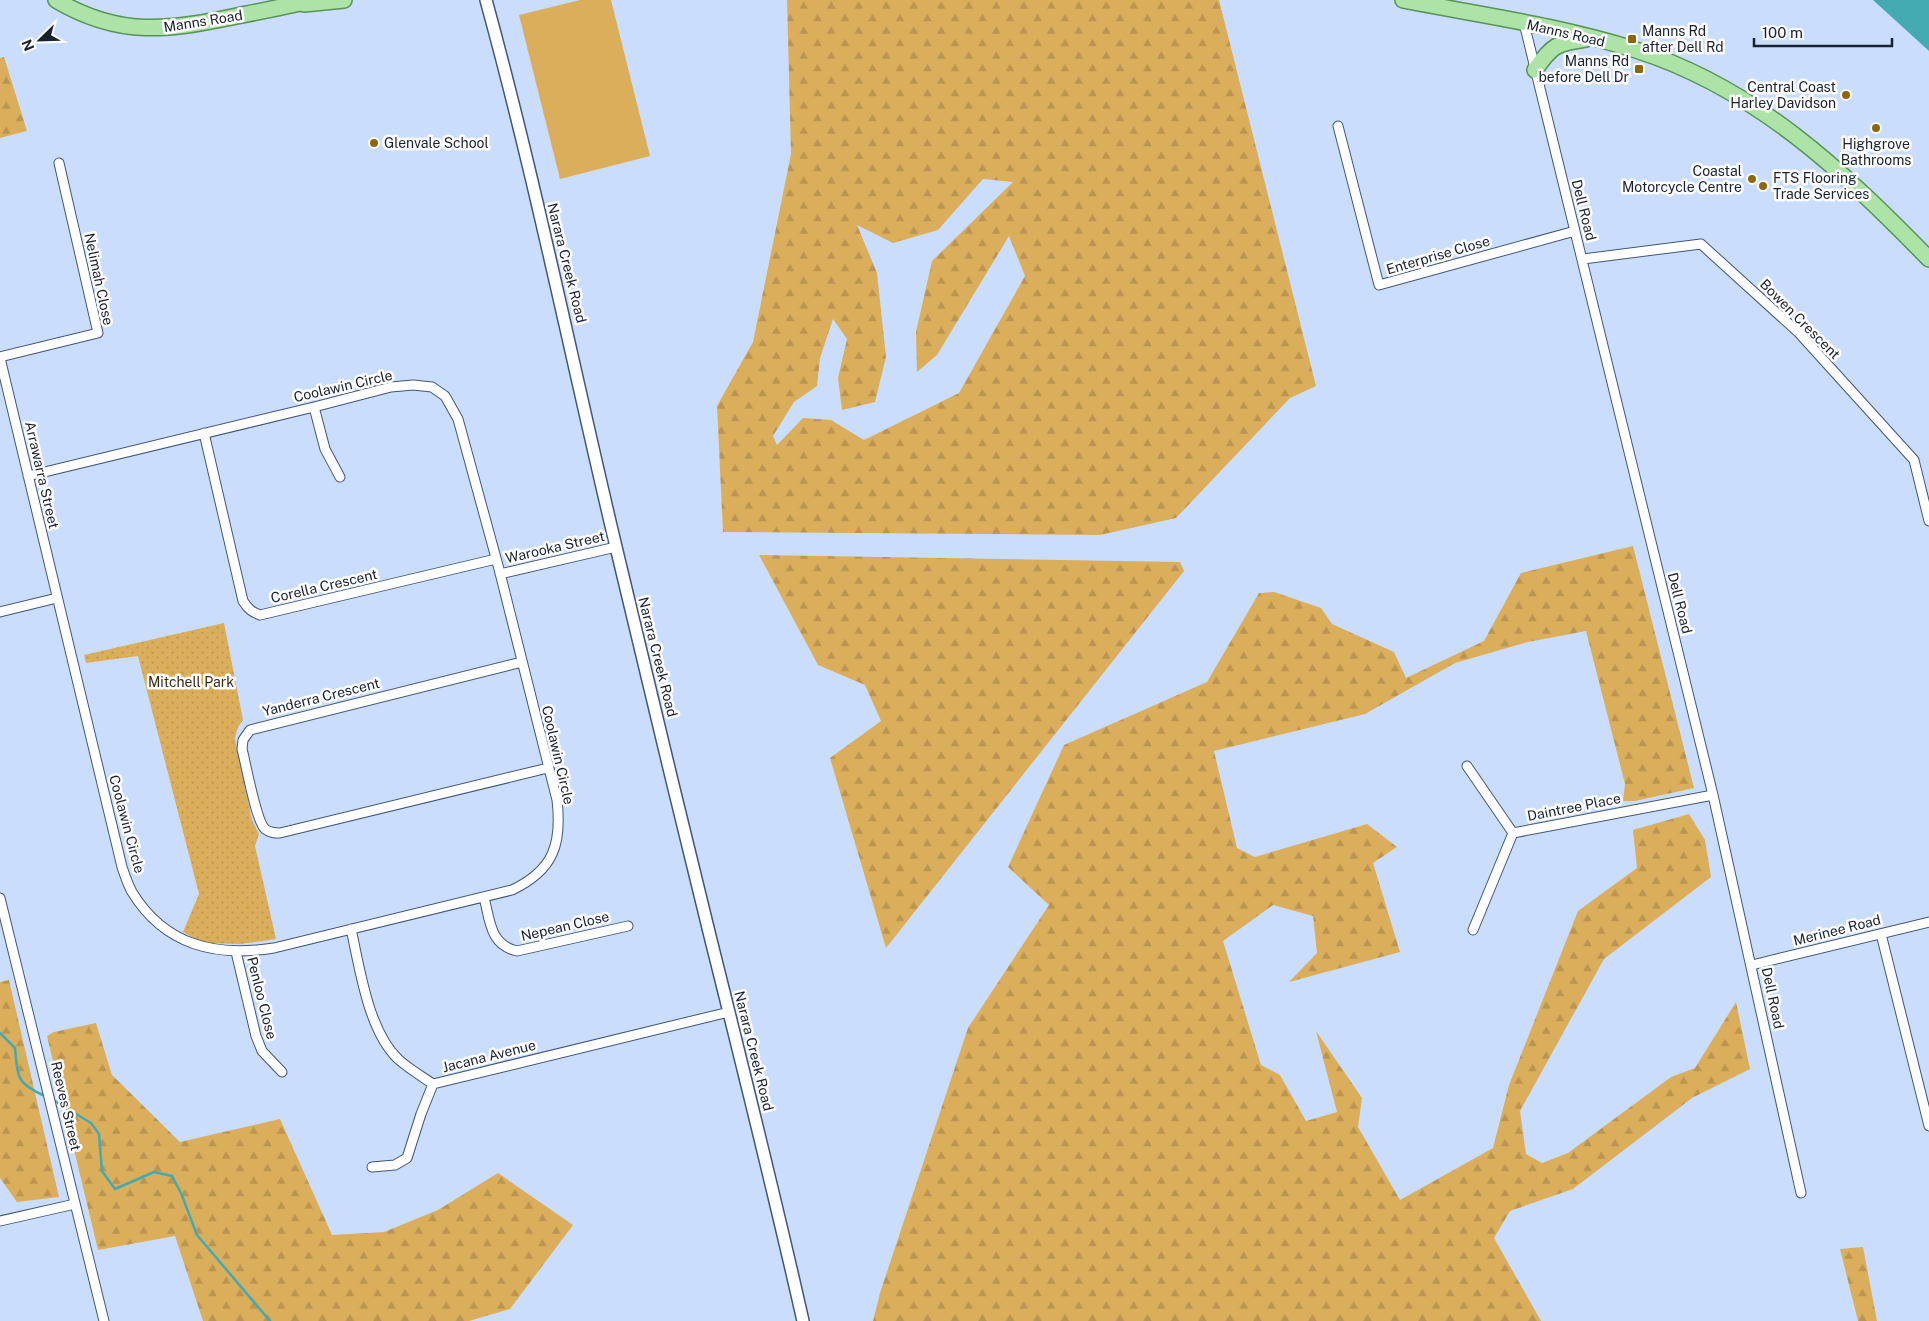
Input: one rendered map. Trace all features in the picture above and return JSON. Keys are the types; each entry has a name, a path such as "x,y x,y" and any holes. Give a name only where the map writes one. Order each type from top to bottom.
{"main road":[{"name":"Manns Road","path":"56,0 98,19 126,26 156,28 187,26 312,0"},
{"name":"Manns Road","path":"295,4 344,0"},
{"name":"Manns Road","path":"1403,0 1524,23 1638,50 1717,85 1768,115 1801,139 1830,164 1929,259"},
{"path":"1535,70 1546,53 1554,46 1568,41 1592,38"}],"street":[{"name":"Narara Creek Road","path":"486,0 508,82 570,340 616,547 803,1321"},
{"name":"Dell Road","path":"1524,23 1713,795 1801,1193"},
{"name":"Enterprise Close","path":"1338,126 1380,285 1575,231"},
{"name":"Nelimah Close","path":"0,358 98,333 59,163"},
{"name":"Bowen Crescent","path":"1583,259 1701,244 1799,333 1914,460 1929,521"},
{"name":"Arrawarra Street","path":"0,358 57,598"},
{"name":"Coolawin Circle","path":"28,476 391,387 413,385 432,387 445,396 458,419 500,574 556,800 559,819 558,836 554,852 546,866 535,877 512,890 351,930 274,948 248,952 201,947 183,940 164,929 152,917 131,891 122,867 57,598"},
{"path":"314,407 325,449 340,477"},
{"name":"Corella Crescent","path":"204,433 243,601 247,608 254,613 260,615 496,559"},
{"name":"Warooka Street","path":"500,574 616,547"},
{"path":"0,612 57,598"},
{"name":"Yanderra Crescent","path":"522,662 250,730 243,740 242,749 256,809 261,824 266,830 280,833 548,768"},
{"path":"1467,766 1514,832"},
{"name":"Daintree Place","path":"1472,930 1514,832 1713,795"},
{"name":"Nepean Close","path":"484,896 492,929 498,942 507,949 517,951 628,926"},
{"name":"Reeves Street","path":"0,898 104,1321"},
{"name":"Merinee Road","path":"1752,965 1929,922"},
{"name":"Jacana Avenue","path":"351,930 368,1000 382,1038 398,1058 433,1084 729,1012"},
{"path":"1881,934 1929,1126"},
{"name":"Penloo Close","path":"236,952 256,1036 262,1051 282,1072"},
{"path":"372,1167 394,1165 407,1158 433,1084"},
{"path":"0,1221 75,1204"}],"green space":[{"path":"580,0 611,0 650,156 560,179 519,15"},
{"path":"787,0 1219,0 1316,386 1290,398 1176,518 1100,535 723,532 717,406 753,342 791,154","holes":["983,179 1013,182 932,261 916,332 917,372 937,355 1009,236 1025,276 959,393 864,440 831,420 803,418 777,445 773,436 794,402 817,386 820,358 833,319 847,339 838,378 842,410 875,402 886,357 877,273 857,225 893,243 938,230"]},
{"path":"4,57 27,131 0,138 0,58"},
{"path":"1633,546 1694,788 1635,801 1623,801 1625,784 1586,631 1528,642 1455,663 1365,714 1214,751 1237,848 1255,857 1367,824 1397,847 1373,863 1400,952 1289,982 1317,953 1313,916 1273,905 1223,941 1261,1065 1280,1075 1306,1121 1337,1112 1316,1031 1362,1098 1358,1127 1400,1200 1493,1148 1509,1085 1578,911 1637,868 1633,830 1689,814 1705,840 1711,877 1604,959 1520,1111 1526,1154 1542,1163 1568,1153 1671,1077 1695,1068 1736,1002 1750,1069 1692,1098 1573,1189 1510,1211 1494,1238 1541,1321 873,1321 880,1293 968,1028 1049,905 1008,867 1064,745 1207,682 1259,593 1274,592 1321,608 1332,624 1394,652 1406,678 1484,641 1521,573"},
{"path":"759,555 1180,562 1184,571 886,948 830,758 881,721 865,685 818,665"},
{"name":"Mitchell Park","path":"224,623 243,720 238,727 235,738 252,820 259,834 255,846 276,939 241,944 203,943 183,932 199,894 138,656 86,663 84,655"},
{"path":"9,980 59,1197 17,1202 0,1178 0,982"},
{"path":"96,1023 112,1075 180,1142 280,1119 332,1235 384,1232 438,1210 498,1173 573,1225 510,1309 469,1321 203,1321 175,1236 98,1250 47,1036 54,1032"},
{"path":"1863,1247 1877,1321 1858,1321 1840,1249"}],"shaded area":[{"path":"1873,0 1929,0 1929,51"}],"waterway":[{"path":"0,1033 15,1048 20,1078 28,1087 45,1096"},
{"path":"53,1100 91,1123 99,1134 102,1171 115,1189 154,1172 172,1176 181,1193 197,1235 270,1321"}],"place":[{"name":"Manns Rd after Dell Rd","path":"1632,39"},
{"name":"Manns Rd before Dell Dr","path":"1639,69"},
{"name":"Central Coast Harley Davidson","path":"1846,95"},
{"name":"Highgrove Bathrooms","path":"1876,128"},
{"name":"Glenvale School","path":"374,143"},
{"name":"Coastal Motorcycle Centre","path":"1752,179"},
{"name":"FTS Flooring Trade Services","path":"1763,186"}]}
